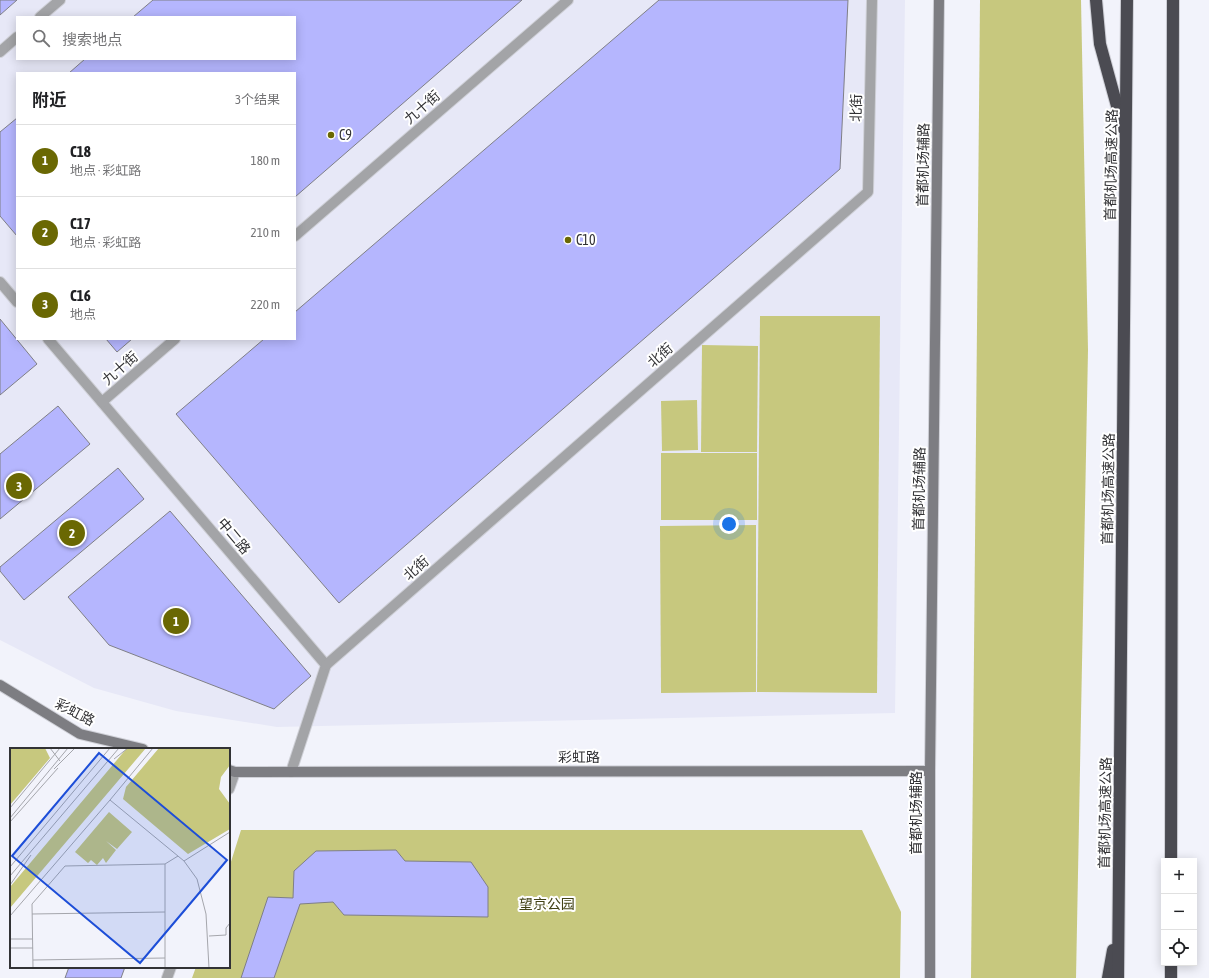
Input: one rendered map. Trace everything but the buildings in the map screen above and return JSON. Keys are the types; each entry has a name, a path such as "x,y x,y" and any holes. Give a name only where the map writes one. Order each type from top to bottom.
{"highway":[{"path":"1096,0 1100,44 1126,141"},
{"name":"首都机场高速公路","path":"1118,978 1127,0"},
{"path":"1171,858 1173,0"},
{"path":"1108,978 1119,924"},
{"path":"1171,966 1171,978"}],"street":[{"path":"41,16 60,0"},
{"name":"九十街","path":"296,235 568,0"},
{"name":"北街","path":"326,665 868,192 872,0"},
{"name":"首都机场辅路","path":"930,978 930,771 939,0"},
{"path":"0,52 16,38"},
{"path":"0,282 16,301"},
{"name":"中二路","path":"49,340 326,665"},
{"name":"九十街","path":"102,402 174,340"},
{"path":"291,772 326,665"},
{"name":"彩虹路","path":"0,685 80,734 139,748"},
{"path":"230,784 232,771"},
{"name":"彩虹路","path":"232,771 930,771"},
{"path":"168,978 171,968"}],"shaded area":[{"path":"0,0 905,0 895,713 277,727 176,711 94,688 0,640"}],"green space":[{"path":"980,0 1081,0 1088,350 1076,978 971,978"},
{"path":"760,316 880,316 877,693 757,692"},
{"path":"702,345 758,346 757,452 701,452"},
{"path":"697,400 698,450 662,451 661,401"},
{"path":"661,453 757,453 757,520 661,520"},
{"path":"756,525 756,692 661,693 660,526"},
{"name":"望京公园","path":"241,830 862,830 901,912 900,978 192,978 196,968 230,968 230,865"}],"place":[{"name":"C9","path":"331,135"},
{"name":"C10","path":"568,240"},
{"name":"C16","path":"19,486"},
{"name":"C17","path":"72,533"},
{"name":"C18","path":"176,621"}]}
